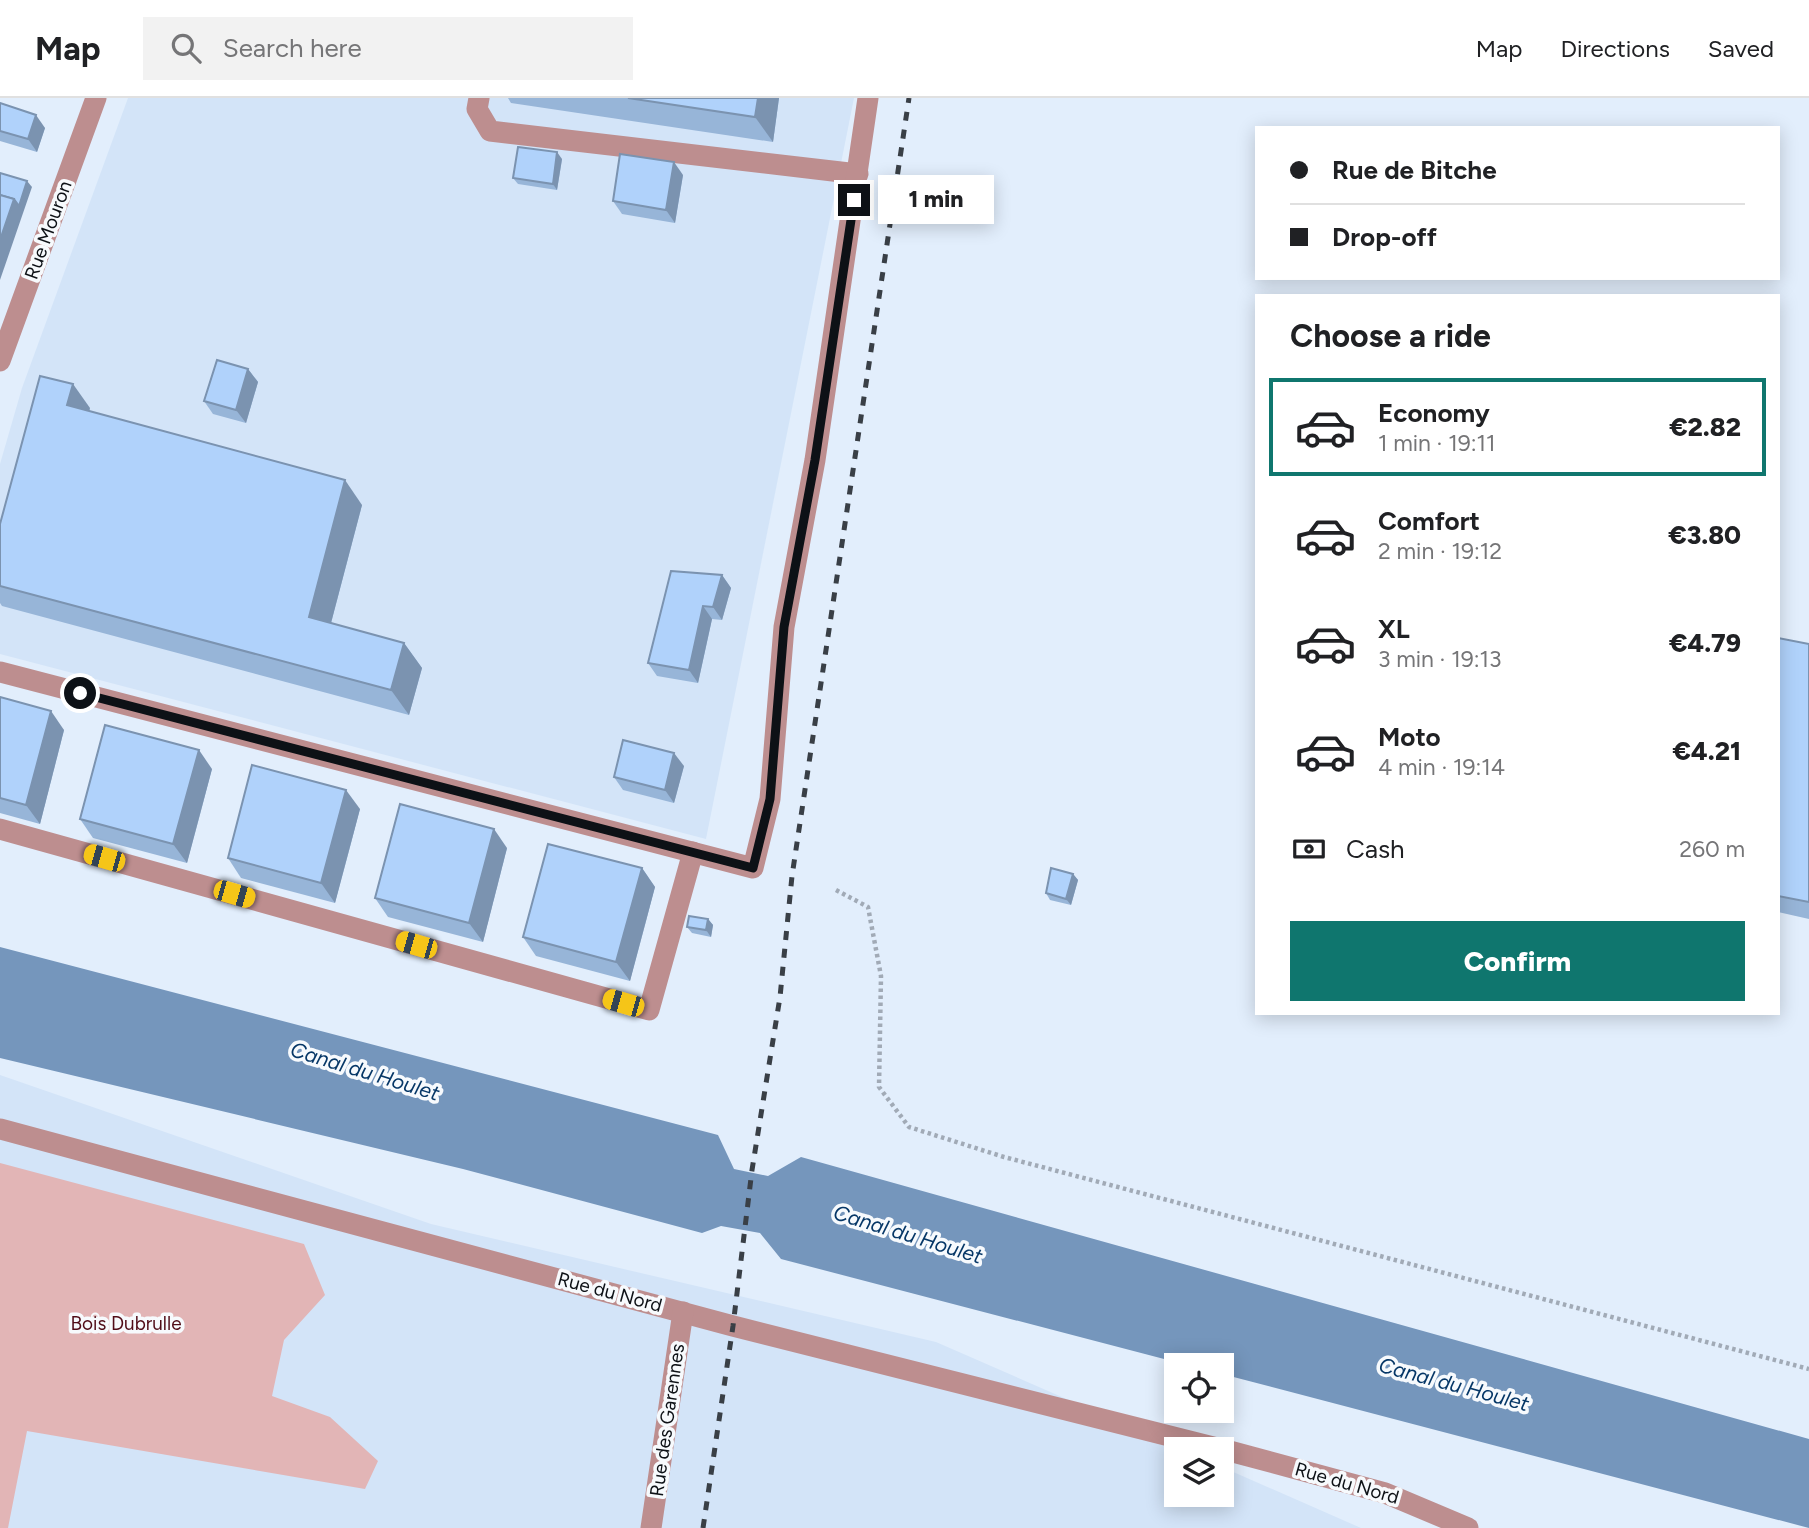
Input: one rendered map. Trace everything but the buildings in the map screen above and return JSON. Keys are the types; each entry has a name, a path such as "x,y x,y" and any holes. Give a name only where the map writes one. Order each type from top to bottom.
{"street":[{"name":"Rue Mouron","path":"0,362 96,98"},
{"path":"479,98 477,109 490,131 858,174"},
{"path":"0,672 753,868 770,799 784,627 815,460 868,98"},
{"path":"0,829 649,1010 693,852"},
{"name":"Rue du Nord","path":"0,1129 683,1312 1174,1437"},
{"name":"Rue des Garennes","path":"651,1528 683,1312"},
{"name":"Rue du Nord","path":"1234,1452 1385,1493 1468,1528"}],"path":[{"path":"836,890 868,907 881,976 879,1087 909,1127 1004,1157 1809,1369"}],"shaded area":[{"path":"128,98 854,98 706,839 0,654 0,464 22,388"},
{"path":"0,1075 431,1224 936,1342 1164,1442 1164,1507 1234,1507 1234,1472 1361,1528 0,1528"}],"green space":[{"name":"Bois Dubrulle","path":"0,1163 304,1244 325,1295 284,1340 272,1396 330,1417 378,1461 365,1489 27,1431 8,1528 0,1528"}],"water":[{"name":"Canal du Houlet","path":"0,947 718,1135 734,1169 768,1176 801,1157 1809,1439 1809,1528 1234,1377 1234,1353 1164,1353 1164,1359 781,1259 760,1233 721,1226 702,1233 463,1169 0,1058"}],"railway":[{"path":"703,1528 733,1326 752,1170 780,997 792,876 909,98"}],"route":[{"path":"80,693 753,868 770,799 784,627 815,460 854,200"}]}
